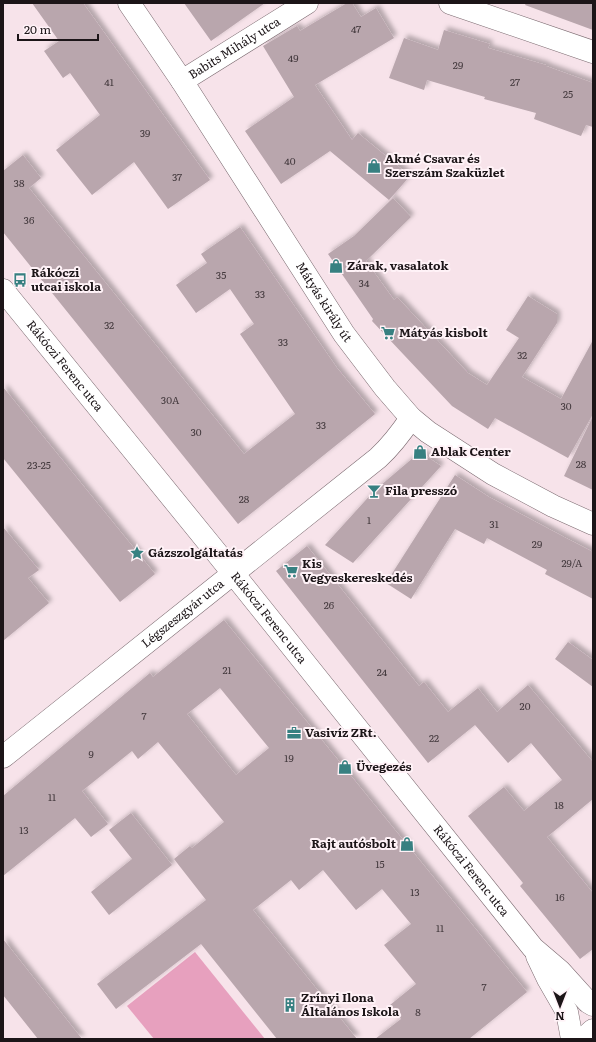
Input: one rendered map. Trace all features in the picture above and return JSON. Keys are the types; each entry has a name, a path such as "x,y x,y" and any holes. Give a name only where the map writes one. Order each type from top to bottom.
{"street":[{"name":"Mátyás király út","path":"129,3 182,81 344,334 385,388 411,418 428,432 492,474 553,506 593,524"},
{"name":"Babits Mihály utca","path":"182,81 307,3"},
{"path":"450,3 593,52"},
{"name":"Rákóczi Ferenc utca","path":"3,290 233,573 533,948 560,971 588,1002 593,1005"},
{"name":"Légszeszgyár utca","path":"3,757 388,449 411,418"},
{"name":"Rákóczi Ferenc utca","path":"533,948 548,979 567,1012 572,1039"},
{"path":"583,1039 593,1030"}],"shaded area":[{"path":"195,952 265,1039 154,1039 127,1006"}],"building":[{"path":"32,3 83,3 210,180 168,209 134,162 92,195 56,150 100,115 70,73 63,78 44,51 59,41"},
{"path":"184,3 265,3 211,41"},
{"path":"347,3 352,3 361,17 376,8 394,38 315,85 352,140 358,133 410,176 389,200 330,151 281,184 245,131 294,97 263,46 297,26 300,31"},
{"path":"526,3 593,3 593,30 525,5"},
{"path":"444,30 490,44 488,48 546,65 593,83 593,127 586,125 581,136 534,119 536,113 484,99 485,97 427,80 424,90 389,78 404,38 438,50"},
{"path":"23,155 41,178 29,188 244,454 295,414 240,334 254,324 230,289 196,313 176,285 207,263 201,254 240,227 337,368 375,414 238,524 3,232 3,171"},
{"path":"393,198 411,217 366,261 394,300 397,297 468,373 487,385 519,338 506,330 528,296 557,314 557,323 522,377 561,399 593,340 593,414 568,458 495,418 488,429 452,406 372,321 373,319 328,254 354,236"},
{"path":"3,387 155,574 120,602 3,458"},
{"path":"593,416 593,490 564,476"},
{"path":"420,452 441,466 353,563 325,545 374,491"},
{"path":"455,475 489,497 593,552 593,599 545,574 547,570 487,538 484,544 455,529 411,599 386,583"},
{"path":"3,527 39,570 28,578 49,603 3,641"},
{"path":"307,546 419,686 424,682 448,712 478,688 497,712 528,685 593,762 593,799 547,837 593,893 593,949 580,959 520,886 523,883 468,816 504,787 524,811 562,780 531,743 508,763 475,725 428,763 276,571"},
{"path":"224,620 527,992 469,1039 375,1039 401,1019 390,1005 416,984 384,945 411,924 382,889 356,910 323,870 299,890 291,880 253,910 357,1039 277,1039 201,944 116,1009 97,984 206,900 174,859 190,846 192,848 224,822 158,742 138,759 132,751 82,791 108,824 91,837 75,818 3,876 3,796 150,673 153,677","holes":["220,688 269,748 236,775 187,714"]},
{"path":"568,642 593,660 593,687 555,659"},
{"path":"131,813 172,865 109,915 91,892 132,859 109,830"},
{"path":"3,939 82,1039 38,1039 3,995"}],"place":[{"name":"Akmé Csavar és Szerszám Szaküzlet","path":"374,166"},
{"name":"Zárak, vasalatok","path":"336,266"},
{"name":"Rákóczi utcai iskola","path":"20,280"},
{"name":"Mátyás kisbolt","path":"388,333"},
{"name":"Ablak Center","path":"420,452"},
{"name":"Fila presszó","path":"374,491"},
{"name":"Gázszolgáltatás","path":"137,553"},
{"name":"Kis Vegyeskereskedés","path":"291,571"},
{"name":"Vasivíz ZRt.","path":"294,733"},
{"name":"Üvegezés","path":"345,767"},
{"name":"Rajt autósbolt","path":"407,844"},
{"name":"Zrínyi Ilona Általános Iskola","path":"290,1005"}]}
